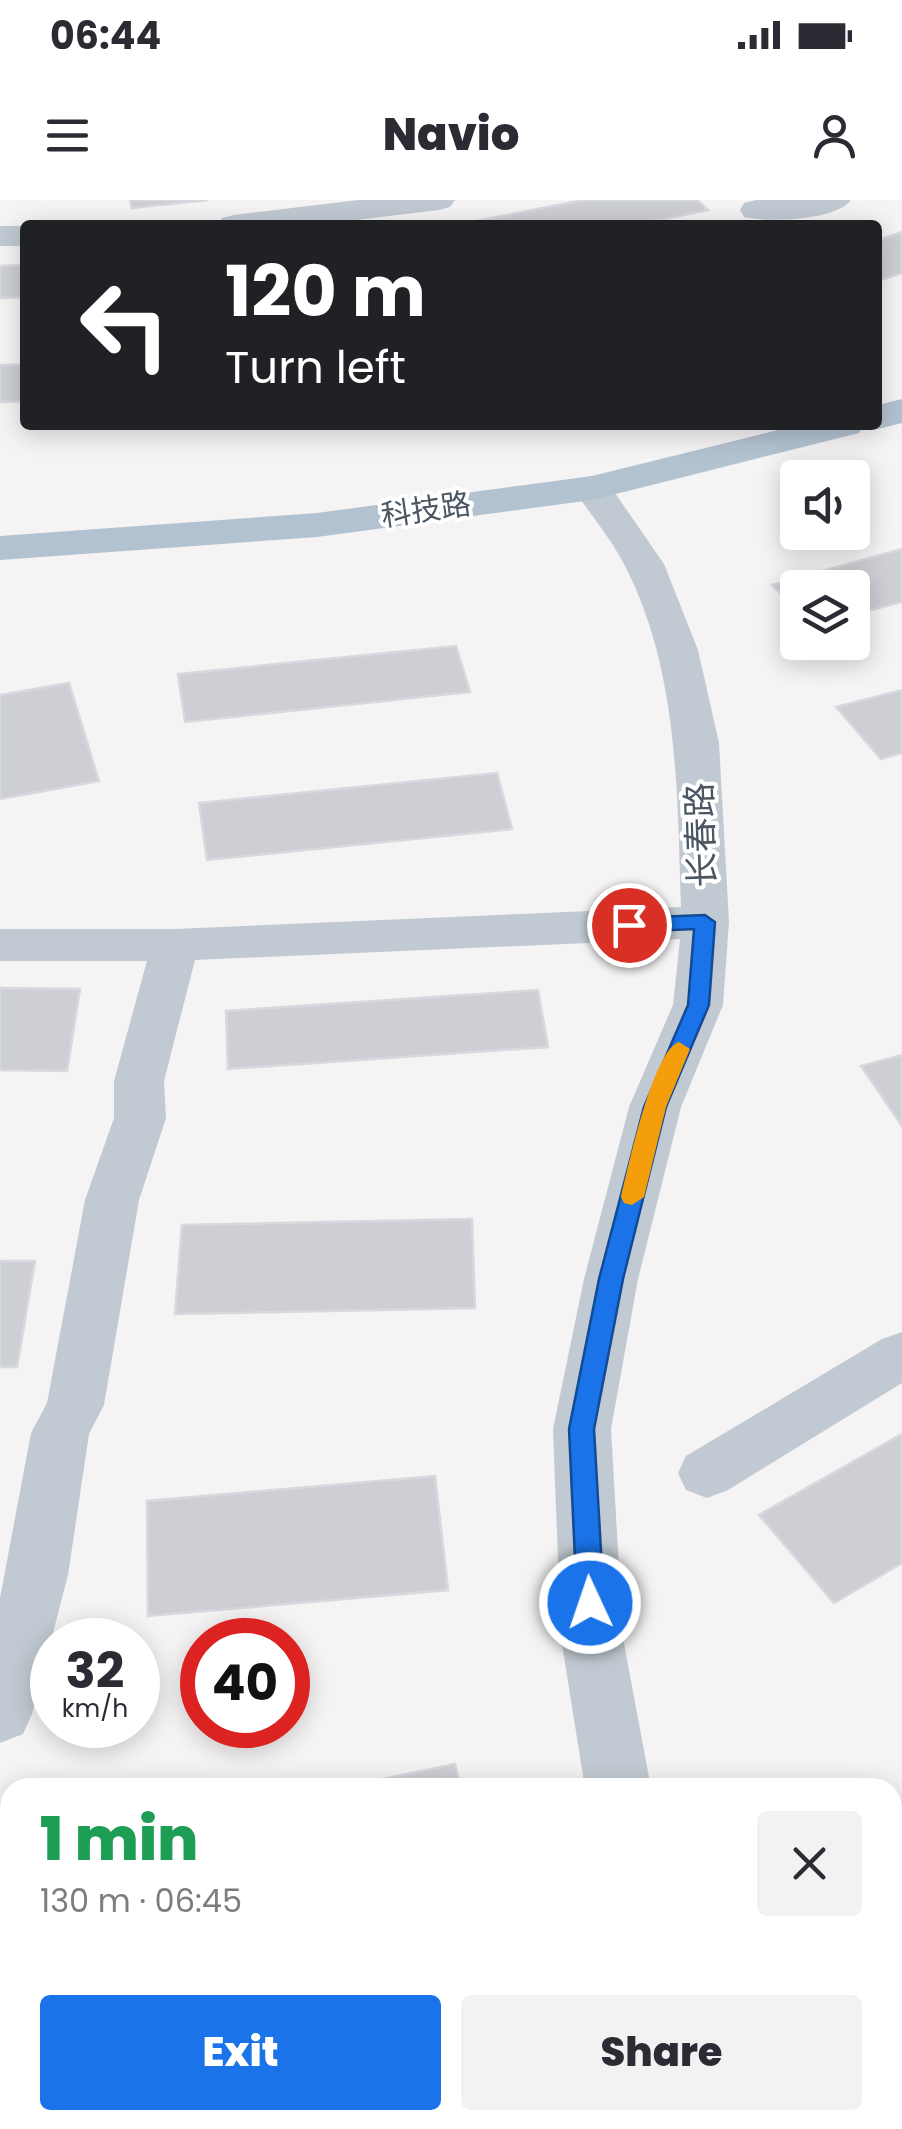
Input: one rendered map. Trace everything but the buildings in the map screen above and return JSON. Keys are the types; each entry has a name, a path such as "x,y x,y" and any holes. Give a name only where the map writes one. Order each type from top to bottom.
{"main road":[{"name":"科技路","path":"0,548 317,526 592,488 825,430"}],"street":[{"path":"753,212 812,207 836,200"},
{"path":"288,220 418,208"},
{"name":"长春路","path":"592,488 644,564 677,650 697,743 705,922 698,1005 655,1107 611,1279 582,1429 592,1638 616,1778"},
{"path":"0,945 175,946 705,922"},
{"path":"0,1714 37,1575 60,1433 75,1405 112,1200 140,1118 139,1082 175,946"},
{"path":"707,1473 902,1356"}],"slow traffic":[{"path":"632,1197 655,1107 679,1049"}],"route":[{"path":"590,1603 582,1429 611,1279 655,1107 698,1005 705,922 629,925"}]}
